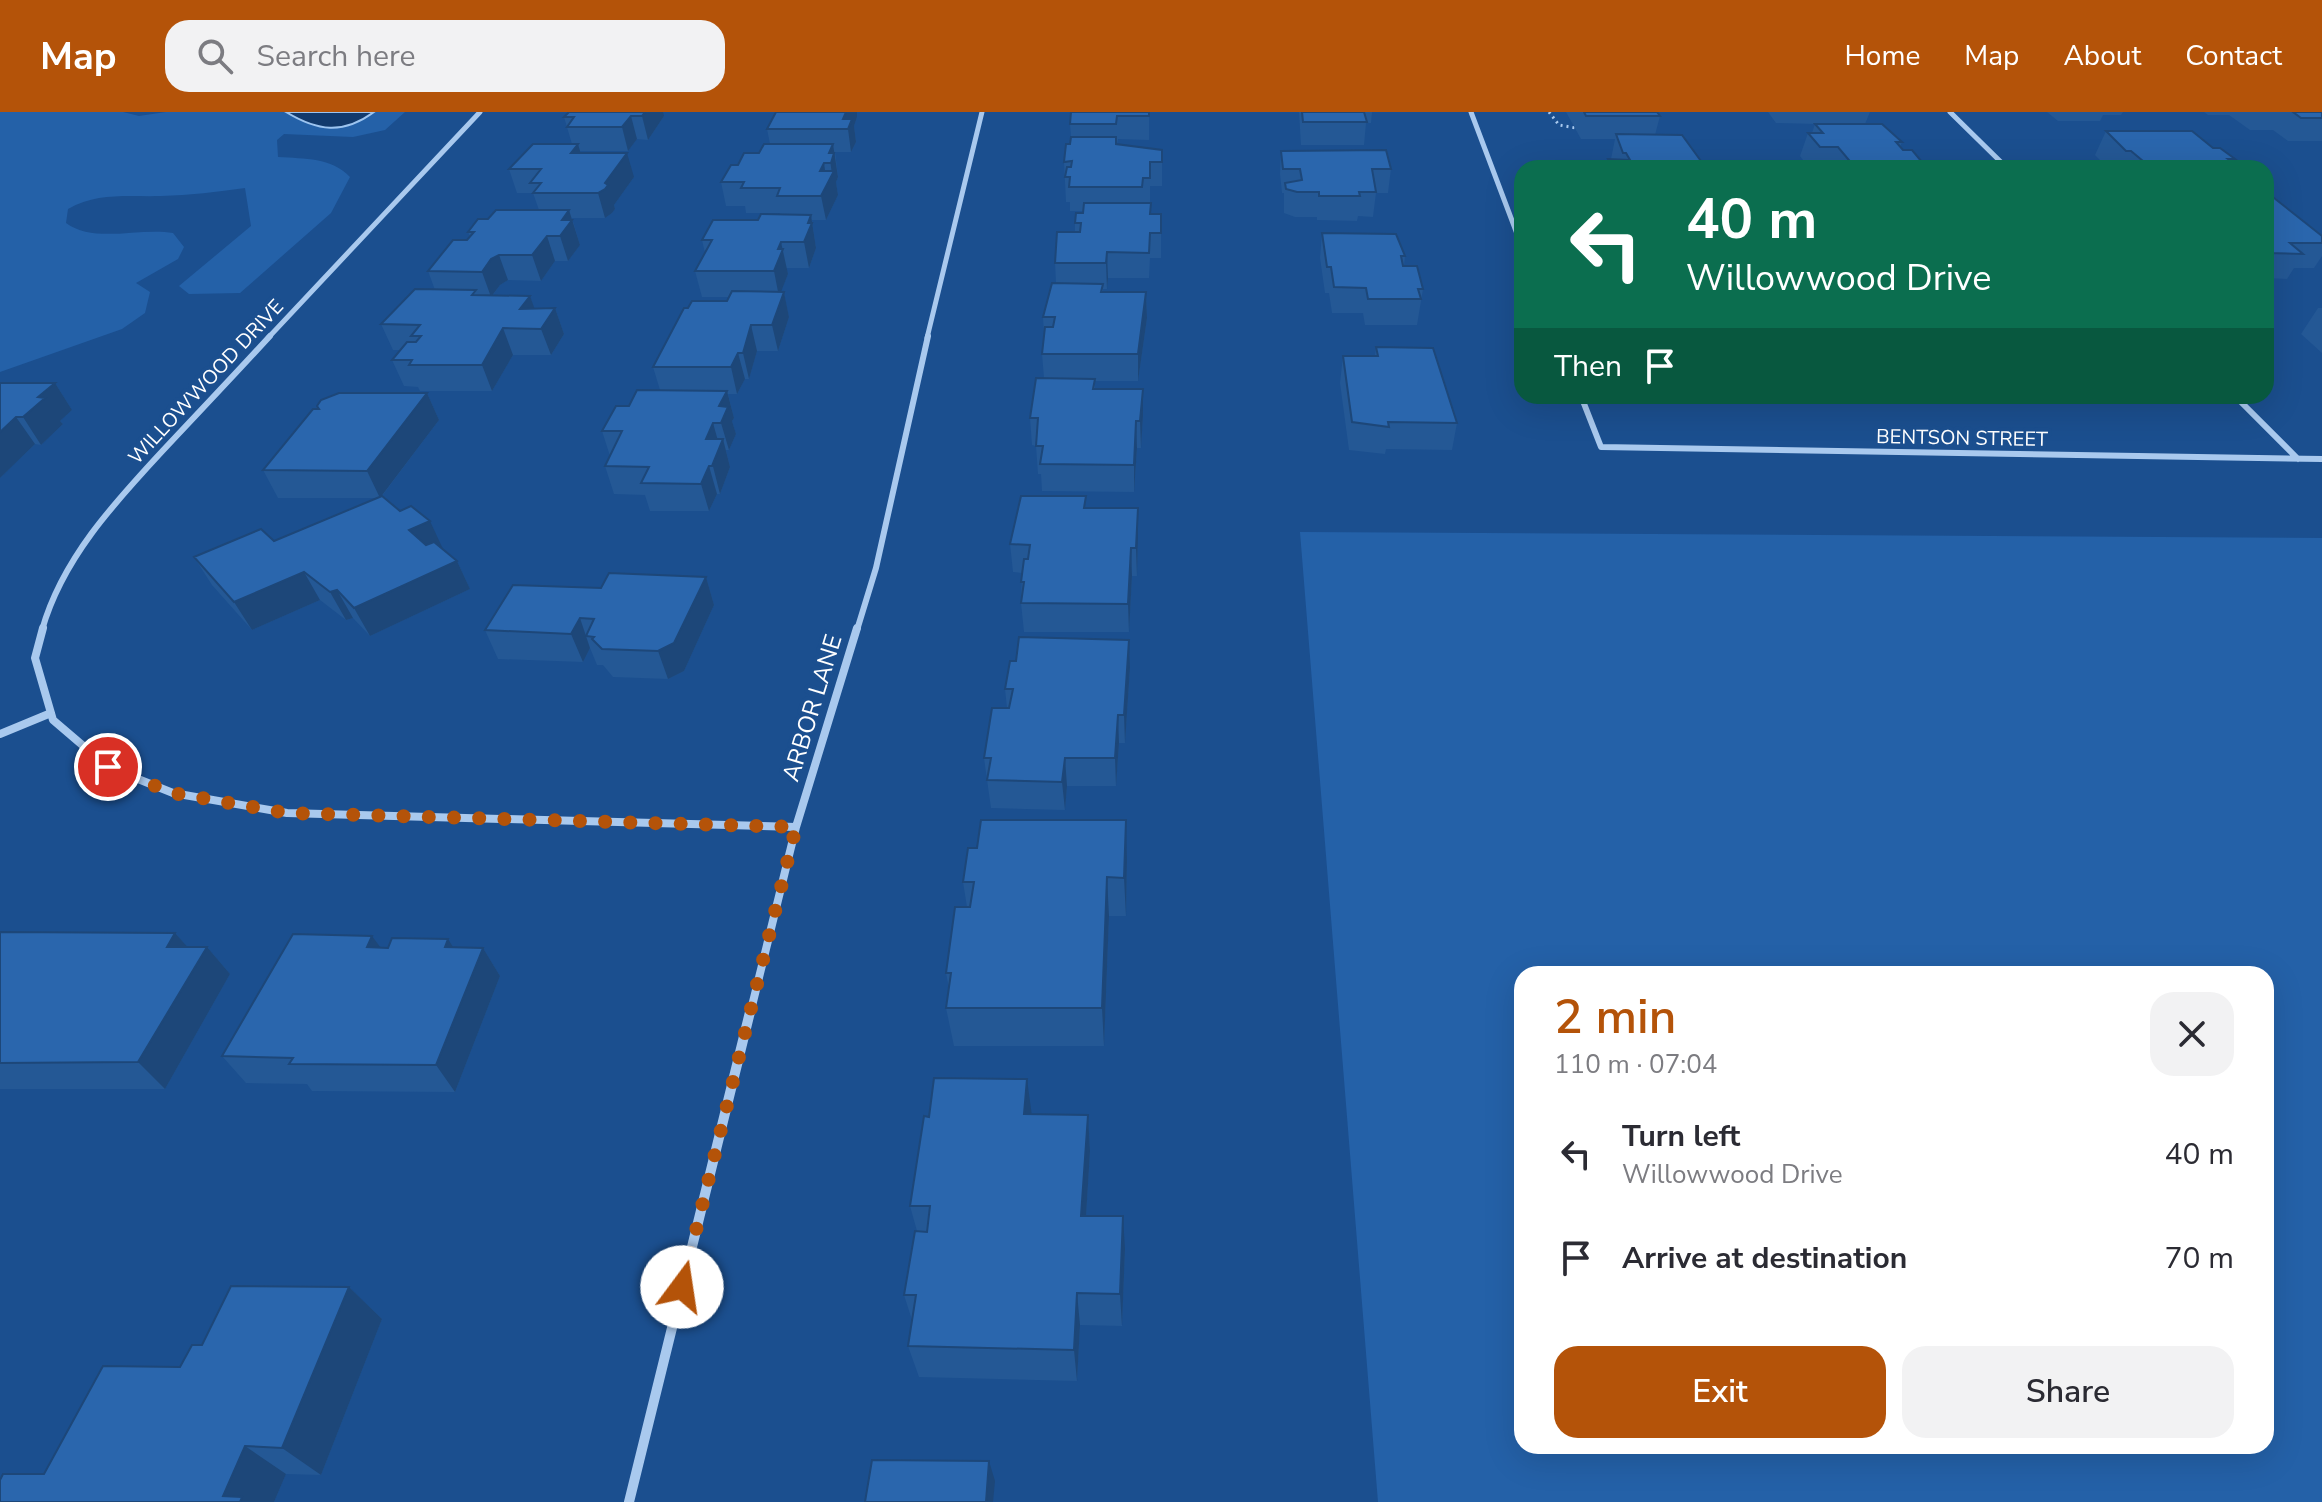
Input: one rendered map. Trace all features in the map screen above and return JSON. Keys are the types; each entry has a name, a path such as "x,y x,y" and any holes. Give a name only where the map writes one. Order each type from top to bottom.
{"street":[{"name":"WILLOWWOOD DRIVE","path":"480,112 108,510 73,560 48,610 35,658 53,720 108,767 173,793 287,813 796,827"},
{"name":"ARBOR LANE","path":"629,1502 796,827 876,568 912,402 982,112"},
{"path":"1471,112 1514,226"},
{"path":"1950,112 1999,160"},
{"name":"BENTSON STREET","path":"1584,404 1601,447 2322,459"},
{"path":"2243,404 2298,459"},
{"path":"0,734 51,713"}],"path":[{"path":"1549,112 1562,127 1576,128"}],"shaded area":[{"path":"0,112 123,112 139,116 166,112 405,112 385,130 353,137 284,134 277,140 278,157 326,162 350,177 331,213 240,293 189,294 179,286 251,226 245,188 182,195 102,198 68,209 66,223 77,229 103,234 173,233 184,247 178,259 136,283 150,292 145,313 122,329 0,372"},
{"path":"286,112 374,112 352,124 330,128 308,123"},
{"path":"1300,532 2322,538 2322,1502 1378,1502"}],"building":[{"path":"569,112 645,112 642,116 631,116 622,127 567,127 574,117 564,117"},
{"path":"776,112 846,112 843,119 852,119 848,129 767,129"},
{"path":"1071,112 1149,112 1149,116 1117,116 1116,124 1070,124"},
{"path":"1302,112 1364,112 1367,122 1303,122"},
{"path":"1584,112 1657,112 1660,116 1586,116"},
{"path":"2293,112 2322,112 2322,118 2301,118"},
{"path":"1815,124 1882,124 1902,142 1896,142 1903,150 1912,150 1920,160 1849,160 1838,147 1820,147 1808,133 1823,133"},
{"path":"2106,131 2192,131 2213,148 2220,148 2235,159 2142,160 2131,151 2126,151"},
{"path":"1616,134 1682,135 1700,160 1630,160 1623,153"},
{"path":"1071,137 1116,137 1116,144 1162,150 1162,162 1150,162 1150,178 1143,178 1142,187 1069,187 1070,177 1065,177 1072,161 1064,162 1066,144 1070,144"},
{"path":"533,144 578,144 571,153 627,153 605,183 608,185 598,193 533,193 541,183 530,183 541,169 509,169"},
{"path":"764,144 833,144 829,153 834,153 831,163 824,163 820,171 834,171 821,196 777,196 780,188 741,188 744,182 721,182 731,165 738,165 744,153 759,153"},
{"path":"1386,150 1391,169 1372,169 1376,192 1359,192 1360,196 1319,196 1319,192 1286,189 1285,183 1302,180 1300,169 1283,169 1281,151"},
{"path":"2274,198 2322,236 2322,243 2290,243 2303,254 2274,253"},
{"path":"1084,203 1151,203 1150,214 1161,214 1161,233 1150,233 1149,253 1107,252 1106,263 1055,263 1057,232 1080,232 1081,223 1075,223 1076,213 1083,213"},
{"path":"496,210 569,210 562,220 572,220 560,236 547,236 532,255 499,255 491,259 482,272 428,271 453,240 467,240 474,232 468,232 478,219 488,219"},
{"path":"761,214 811,215 808,223 812,223 804,242 781,242 778,249 783,249 774,271 695,271 712,240 702,240 713,220 758,220"},
{"path":"1322,233 1396,234 1405,256 1401,256 1403,266 1417,266 1423,289 1418,289 1421,299 1368,299 1366,288 1334,287 1331,267 1327,267"},
{"path":"1052,283 1103,284 1101,292 1146,292 1138,354 1042,354 1045,327 1053,327 1055,317 1043,317"},
{"path":"415,289 476,290 472,295 530,296 520,309 555,308 541,329 503,328 482,365 409,365 412,360 392,360 407,342 416,342 421,336 411,336 420,325 381,324"},
{"path":"732,291 784,292 772,325 751,325 743,353 738,353 731,367 653,367 684,308 688,308 692,301 727,301"},
{"path":"1376,347 1433,348 1457,423 1388,422 1389,427 1352,422 1343,356 1378,356"},
{"path":"1036,378 1095,379 1093,389 1143,389 1140,421 1136,421 1134,465 1040,464 1043,446 1036,446 1038,418 1030,418"},
{"path":"0,383 55,383 38,397 45,398 0,432"},
{"path":"637,390 727,391 719,406 728,407 721,423 713,423 706,439 723,439 701,484 641,483 649,467 605,466 622,431 602,431 616,406 629,406"},
{"path":"339,393 427,393 367,471 263,470 313,409 319,409 317,406 321,400"},
{"path":"382,496 400,511 411,506 430,521 409,530 426,545 434,542 457,561 354,608 337,590 330,592 304,572 234,602 194,557 261,529 274,541"},
{"path":"1021,496 1086,496 1084,508 1138,508 1136,548 1131,548 1128,604 1021,603 1024,559 1028,559 1030,545 1010,544"},
{"path":"609,573 706,577 674,643 658,651 602,649 592,639 594,637 586,636 594,619 580,618 571,634 485,630 513,585 601,588"},
{"path":"1019,637 1129,640 1124,715 1118,715 1115,758 1065,758 1062,782 987,780 991,758 984,758 992,708 1009,708 1013,689 1005,689 1010,661 1016,661"},
{"path":"981,820 1126,820 1124,878 1107,877 1102,1008 946,1008 951,973 946,973 955,907 970,907 974,882 963,882 968,848 977,848"},
{"path":"0,932 175,933 167,947 207,947 138,1062 0,1063"},
{"path":"293,934 372,936 367,947 388,948 392,938 448,939 445,947 483,948 436,1065 289,1064 293,1058 222,1056"},
{"path":"934,1078 1027,1079 1024,1114 1088,1115 1081,1216 1123,1216 1120,1294 1077,1293 1074,1350 908,1346 916,1295 904,1295 915,1231 927,1232 930,1206 910,1206 924,1116 929,1117"},
{"path":"231,1286 349,1287 282,1448 245,1446 223,1496 242,1497 240,1502 0,1502 3,1474 44,1474 103,1366 180,1367 192,1345 202,1345"},
{"path":"872,1460 989,1461 986,1502 865,1502"}],"route":[{"path":"108,767 173,793 287,813 796,827 682,1287"}]}
